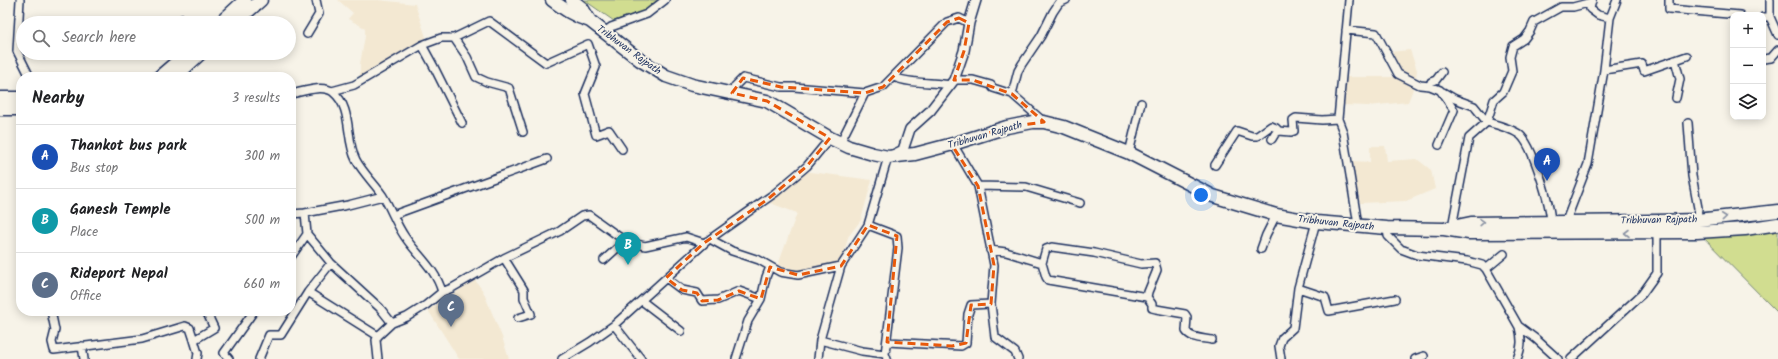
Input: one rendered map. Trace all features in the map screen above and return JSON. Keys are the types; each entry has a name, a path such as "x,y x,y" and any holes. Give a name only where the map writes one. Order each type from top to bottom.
{"highway":[{"path":"228,16 245,0"},
{"path":"243,16 261,0"},
{"name":"Tribhuvan Rajpath","path":"552,0 568,12 590,21"},
{"name":"Tribhuvan Rajpath","path":"572,0 582,8 590,21 640,60 666,76 692,85 767,101 835,140 860,151 888,157 915,154 1007,127 1033,122 1044,122 1064,127 1129,153 1213,196 1276,215 1316,222 1387,228 1448,228 1469,233 1550,227 1657,233 1708,232 1778,224"},
{"path":"165,72 179,60"},
{"path":"180,72 193,60"},
{"path":"0,98 16,98"},
{"path":"0,109 16,109"},
{"name":"Tribhuvan Rajpath","path":"1550,227 1566,221 1697,220 1778,211"}],"street":[{"path":"19,16 20,0"},
{"path":"307,34 319,14 316,0"},
{"path":"604,32 611,27 647,14 665,0"},
{"path":"818,359 820,340 841,266 868,225 882,171 888,157 903,150 910,130 930,111 952,82 964,51 969,23 976,0"},
{"path":"1012,94 1018,71 1022,64 1041,36 1059,3 1066,0"},
{"path":"1349,0 1338,119 1342,132 1358,225"},
{"path":"1566,221 1588,164 1604,70 1610,18 1617,0"},
{"path":"1669,0 1669,9 1730,14"},
{"path":"1770,0 1766,17 1778,35"},
{"path":"1592,1 1590,9 1598,14 1610,18"},
{"path":"1448,228 1469,138 1487,122 1494,100 1503,92 1512,71 1510,57 1513,46 1524,38 1530,31 1534,22 1561,7 1573,7 1592,1"},
{"path":"732,94 735,86 743,78 782,87 865,93 884,88 947,22 959,18 969,23"},
{"path":"296,93 322,88 332,91 354,86 422,46 441,38 454,38 489,21 546,63 588,44 596,67 585,94 596,135 609,130 622,149"},
{"path":"1346,30 1376,33 1398,74 1420,86 1430,86 1440,90 1455,100 1474,106 1487,122 1520,135 1536,165 1549,205 1550,227"},
{"path":"454,38 467,57 476,77 487,82 509,88 523,132"},
{"path":"422,46 462,123"},
{"path":"1766,59 1771,58 1778,50"},
{"path":"1604,70 1642,64 1644,71 1687,56"},
{"path":"22,60 28,72"},
{"path":"1675,60 1680,79 1676,98"},
{"path":"1430,86 1430,82 1436,80 1442,72"},
{"path":"894,77 903,81 952,82 973,80 991,85 993,88 1012,94 1044,122"},
{"path":"1439,145 1454,110 1440,90"},
{"path":"332,91 342,105 348,120 350,147 356,161 383,196 404,236 439,281 442,292"},
{"path":"562,359 614,325 707,241 776,193 807,166 835,140 865,93"},
{"path":"1129,153 1141,103"},
{"path":"1215,165 1237,131 1252,136 1257,136 1271,126 1280,131 1291,132 1294,131 1293,120 1296,118 1322,120 1338,119"},
{"path":"1688,123 1692,176 1698,208 1697,220"},
{"path":"1272,139 1280,131"},
{"path":"953,144 978,186 994,265 991,304 995,337 1015,352 1018,359"},
{"path":"393,215 547,159"},
{"path":"978,186 1026,186 1080,203"},
{"path":"296,214 348,205 383,196"},
{"path":"305,213 307,234 331,263 380,308 392,323"},
{"path":"378,359 376,340 378,336 392,323 407,317 426,305 442,292 452,288 504,258 547,238 582,216 589,215 625,241 645,246 686,237 707,241 759,260 780,272 798,275 841,266"},
{"path":"1262,250 1266,235 1276,215"},
{"path":"1281,359 1279,346 1282,338 1292,328 1298,288 1316,222"},
{"path":"820,340 886,357 898,248 897,236 868,225"},
{"path":"1387,228 1388,236 1401,249 1417,255 1476,263 1486,268 1519,327 1522,343 1517,359"},
{"path":"1571,359 1642,294 1658,273 1657,233"},
{"path":"296,250 307,234"},
{"path":"604,260 625,241"},
{"path":"1147,297 1157,270 1157,265 1155,263 1141,264 1094,253 1052,246 1046,249 1042,263 1048,280 1147,297 1152,304 1152,308 1185,314 1187,317 1186,331 1188,334 1212,340"},
{"path":"990,250 1006,252 1042,263"},
{"path":"1486,268 1504,254"},
{"path":"504,258 524,290 524,298 531,314 518,318"},
{"path":"296,311 308,292 331,263"},
{"path":"736,359 748,321 761,299 770,267"},
{"path":"666,278 682,290 697,293 702,301 718,300 739,291 761,299"},
{"path":"1298,288 1325,297 1329,311 1395,299"},
{"path":"308,292 378,336"},
{"path":"642,301 681,331"},
{"path":"887,342 962,346 966,343 968,314 971,305 991,304"},
{"path":"52,316 54,330 52,342 54,350 142,339 185,326 190,328 198,353 197,359"},
{"path":"194,340 214,328 208,316"},
{"path":"229,359 224,353 250,316"},
{"path":"259,359 269,335 281,335 293,316"},
{"path":"614,325 641,359"},
{"path":"1519,327 1536,339 1558,359"},
{"path":"82,346 84,359"},
{"path":"573,352 578,359"},
{"path":"1415,359 1424,356"}],"highlighted area":[{"path":"959,18 969,23 964,51 954,80 973,80 1012,94 1044,122 1007,127 952,145 978,186 994,265 991,304 971,305 966,343 952,346 887,342 897,236 868,225 841,266 798,275 770,267 761,299 739,291 718,300 702,301 697,293 682,290 666,278 704,243 768,199 807,166 830,138 767,101 732,93 743,78 781,87 865,93 883,87 947,22"}],"shaded area":[{"path":"338,0 378,0 415,4 427,40 360,79 360,64 365,28 348,19 353,13"},
{"path":"1410,50 1417,70 1415,84 1408,102 1368,106 1342,105 1346,77 1401,77 1389,52"},
{"path":"1370,146 1385,146 1387,161 1417,159 1431,170 1435,189 1406,201 1360,203 1352,161 1370,162"},
{"path":"795,170 872,180 861,220 848,237 842,262 831,267 811,268 798,272 778,265 797,213 762,200"},
{"path":"475,280 483,291 502,337 509,359 459,359 428,310"}],"green space":[{"path":"584,0 665,0 657,7 614,21"},
{"path":"1778,206 1778,313 1684,218"}],"place":[{"name":"Thankot bus park","path":"1547,181"},
{"name":"Ganesh Temple","path":"628,265"},
{"name":"Rideport Nepal","path":"451,327"}]}
